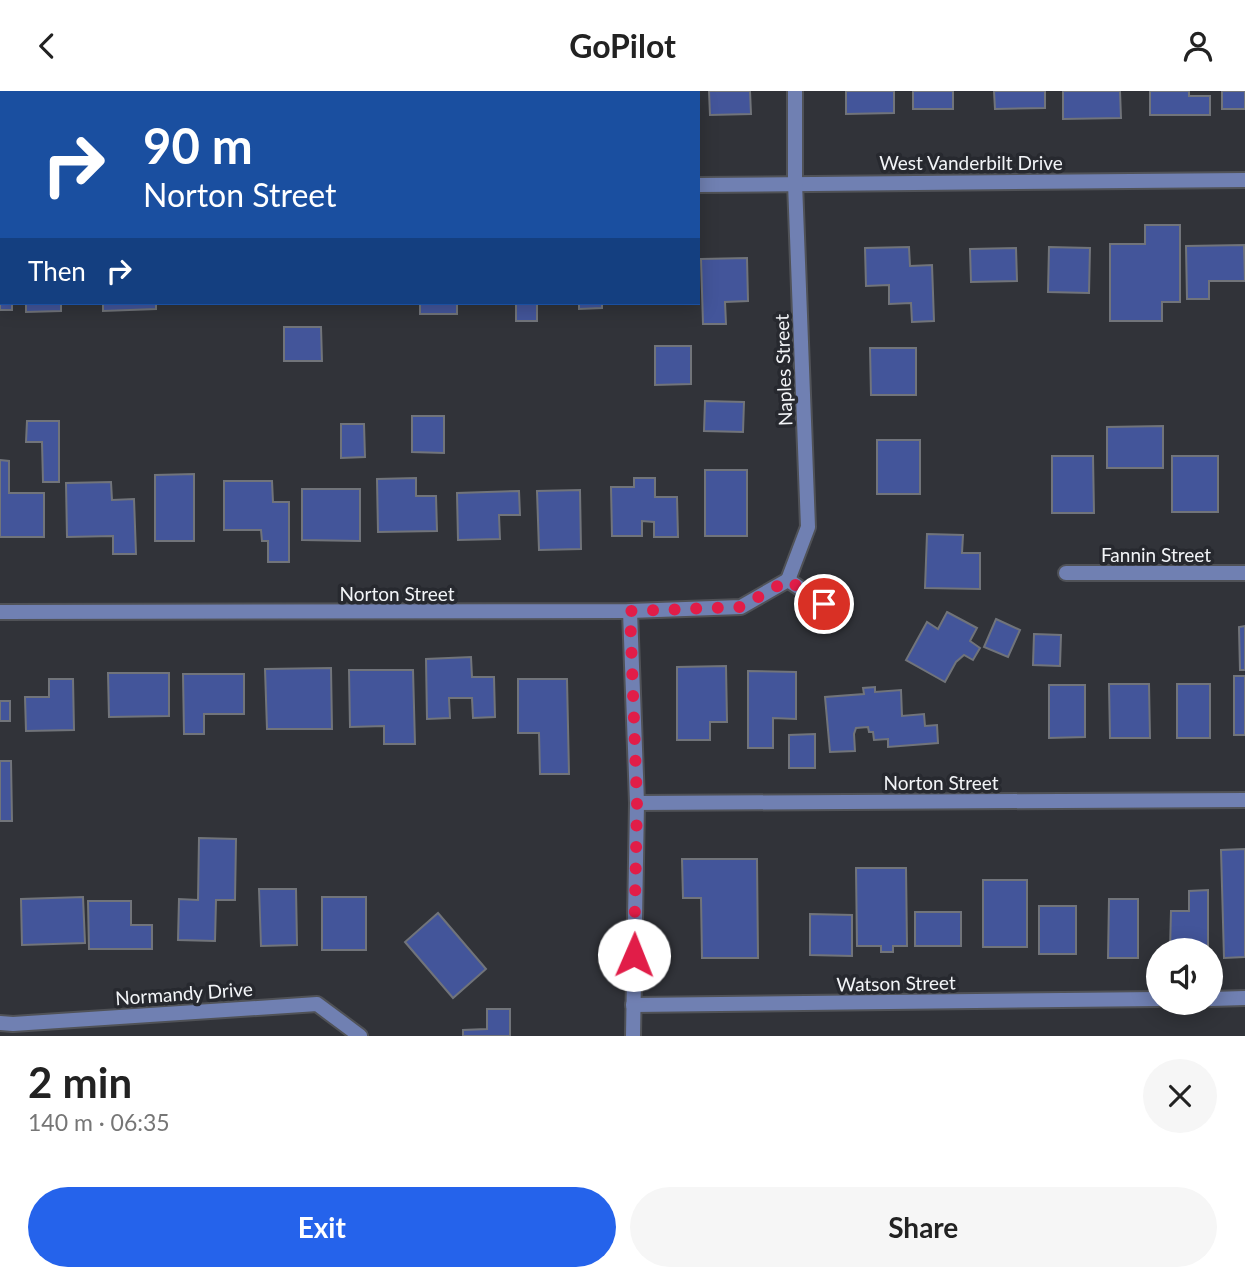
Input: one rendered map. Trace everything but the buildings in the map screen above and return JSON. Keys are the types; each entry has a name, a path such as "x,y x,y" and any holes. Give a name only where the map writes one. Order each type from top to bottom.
{"street":[{"name":"Naples Street","path":"788,580 808,527 795,183 795,91"},
{"name":"West Vanderbilt Drive","path":"700,185 1245,180"},
{"name":"Fannin Street","path":"1066,573 1245,573"},
{"name":"Norton Street","path":"0,612 630,611 741,607 788,580"},
{"path":"788,580 841,617"},
{"path":"630,611 637,803 633,1036"},
{"name":"Norton Street","path":"637,803 1245,800"},
{"path":"1223,999 1245,998"},
{"name":"Watson Street","path":"633,1005 1146,999"},
{"name":"Normandy Drive","path":"9,1028 317,1004 360,1036"}],"route":[{"path":"634,955 637,803 630,611 741,607 788,580 824,604"}]}
